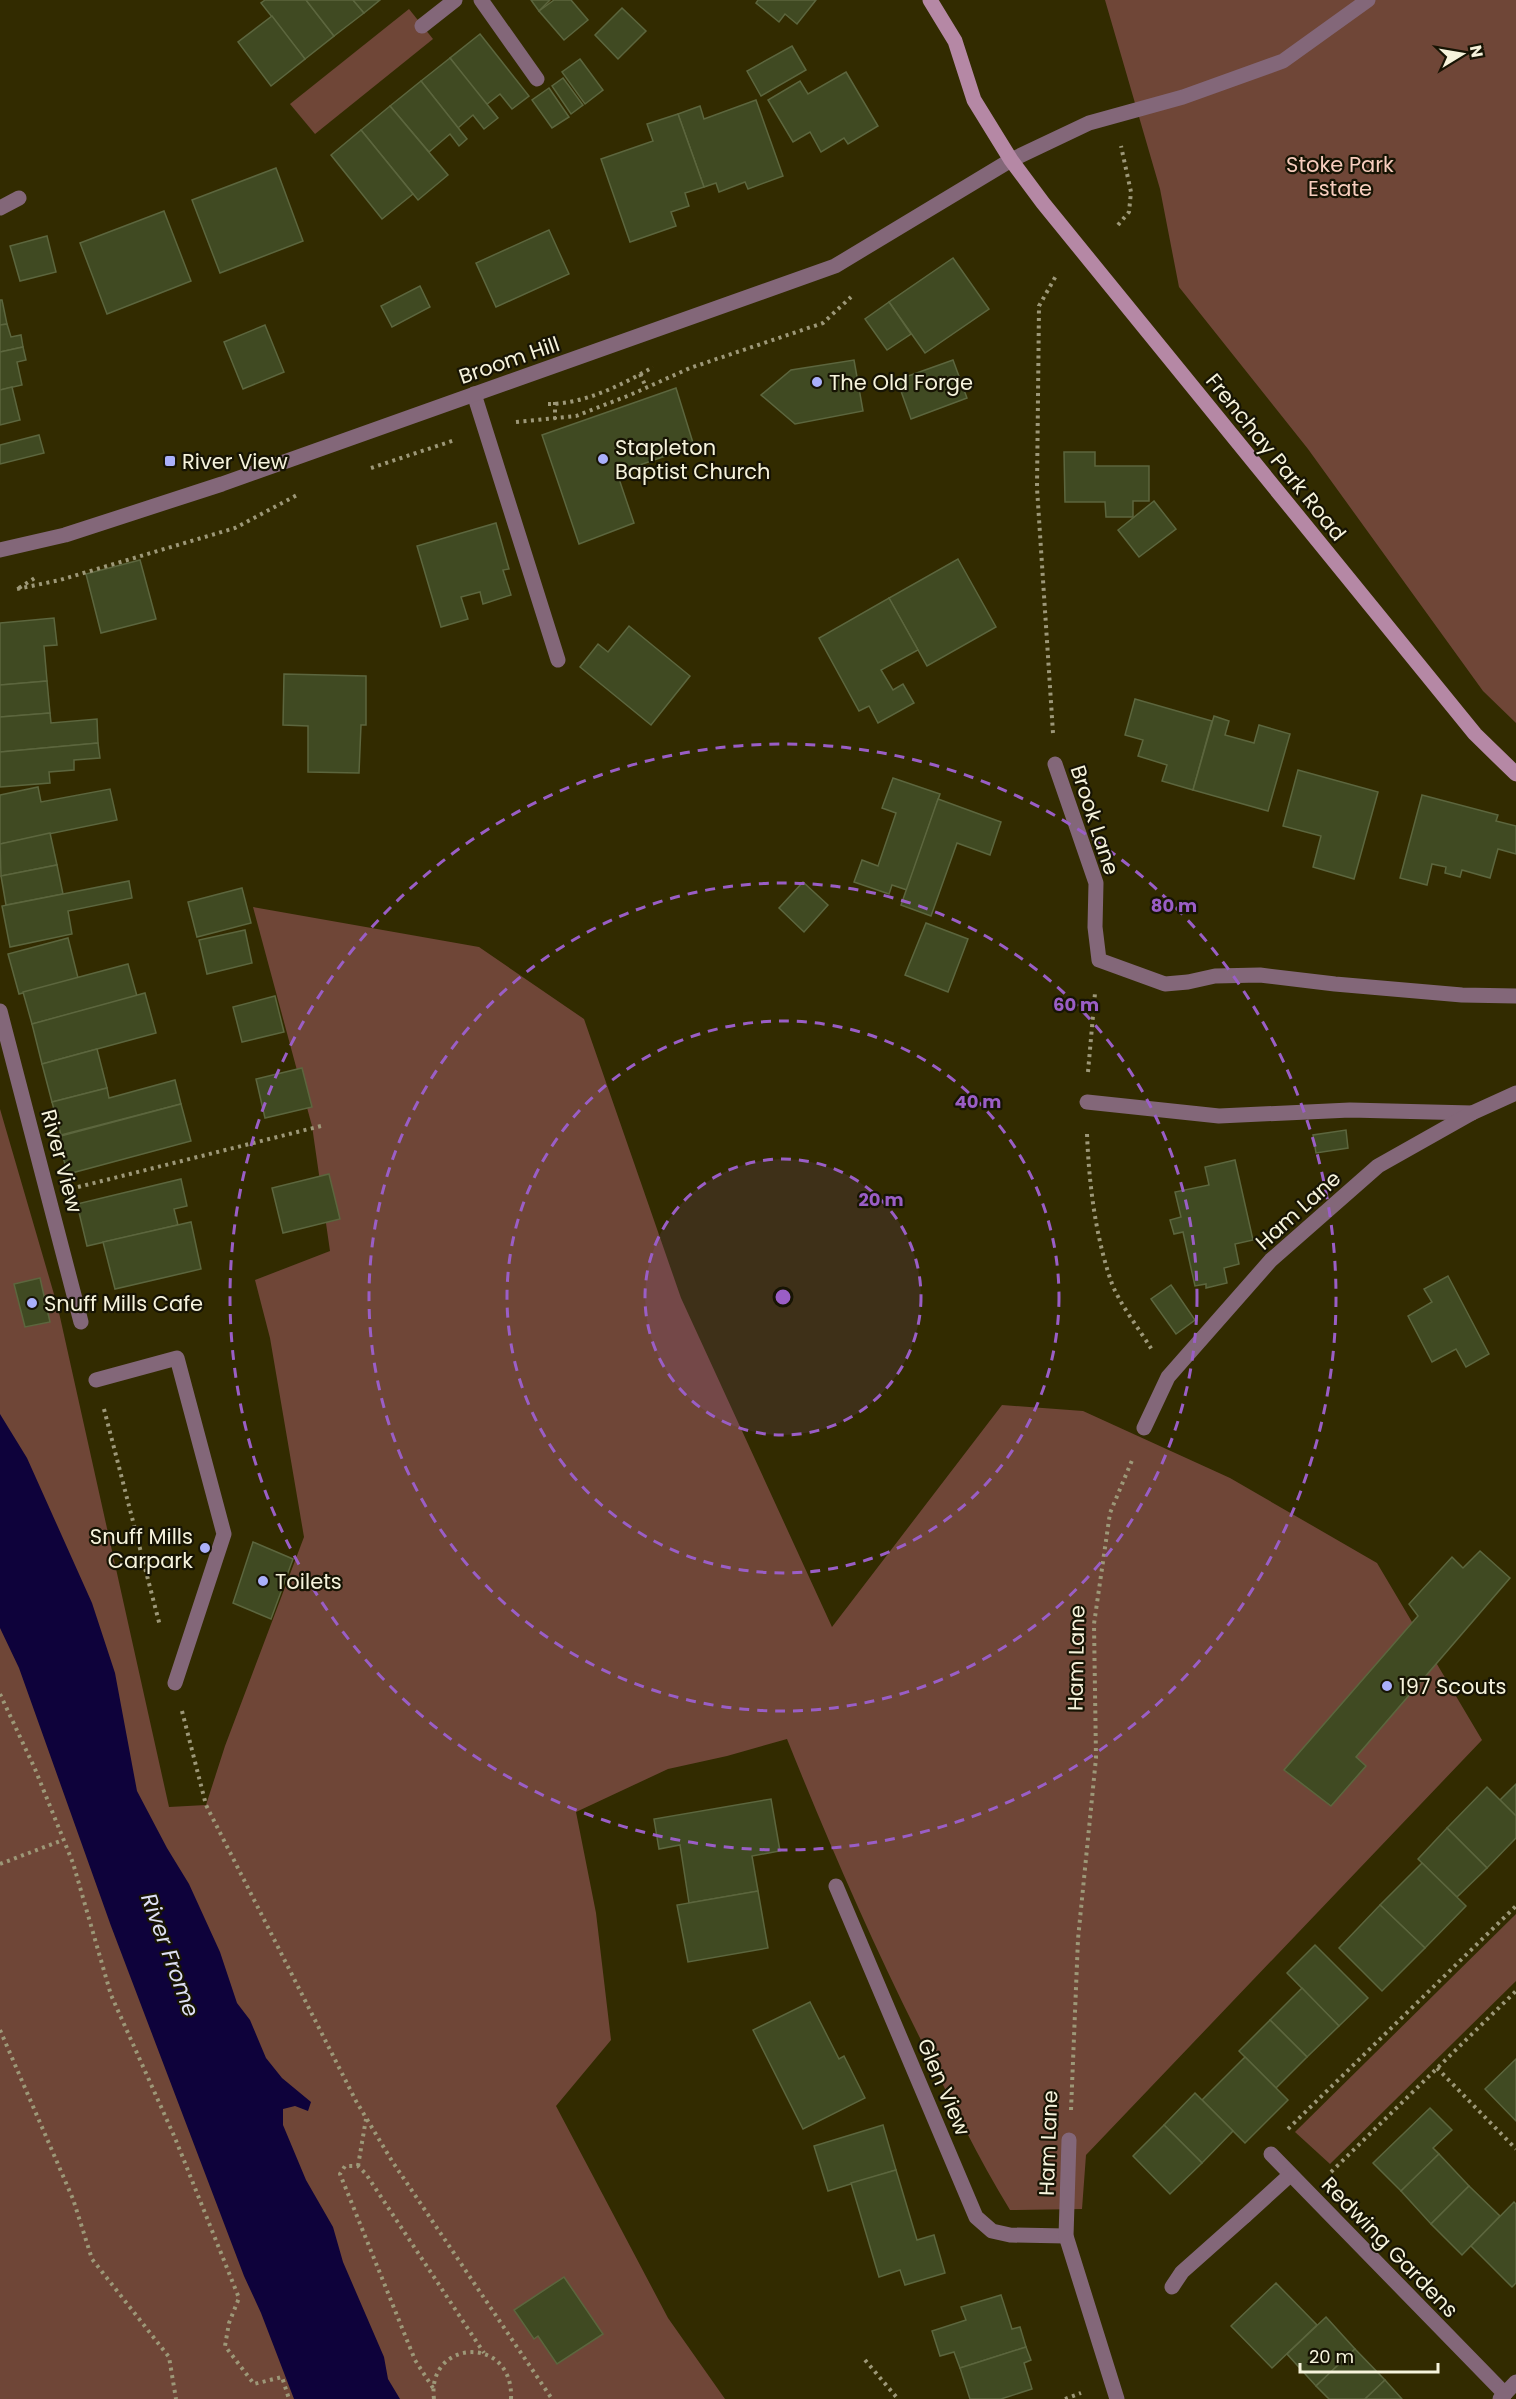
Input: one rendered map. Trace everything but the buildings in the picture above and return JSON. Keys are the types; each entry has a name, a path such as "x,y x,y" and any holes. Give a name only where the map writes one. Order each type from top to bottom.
{"main road":[{"name":"Frenchay Park Road","path":"930,0 955,41 974,100 1011,160 1043,203 1475,734 1516,774"}],"street":[{"path":"423,26 456,0"},
{"path":"481,0 537,79"},
{"name":"Broom Hill","path":"0,550 65,535 233,480 835,266 1011,160 1089,123 1183,97 1283,61 1368,0"},
{"path":"0,208 19,198"},
{"path":"474,394 558,660"},
{"name":"Brook Lane","path":"1055,764 1096,883 1095,927 1099,960"},
{"path":"1099,960 1165,984 1215,976 1260,975 1450,994 1516,996"},
{"name":"River View","path":"0,1011 81,1322"},
{"name":"Ham Lane","path":"1144,1428 1168,1377 1271,1260 1378,1166 1472,1113 1516,1093"},
{"path":"1087,1102 1219,1116 1350,1110 1472,1113"},
{"path":"96,1380 177,1358 224,1534 175,1683"},
{"name":"Glen View","path":"837,1886 976,2217 992,2231 1001,2233 1066,2236"},
{"name":"Ham Lane","path":"1069,2140 1066,2236 1117,2399"},
{"name":"Redwing Gardens","path":"1271,2154 1502,2397"},
{"path":"1172,2288 1182,2272 1290,2175"},
{"path":"1502,2397 1516,2382"}],"path":[{"path":"1118,137 1131,192 1129,212 1118,225"},
{"name":"Brook Lane","path":"1055,764 1037,488 1039,306 1057,274"},
{"path":"362,471 485,430 518,422 576,416 690,368 823,323 851,297"},
{"path":"17,589 60,580 235,528 305,490"},
{"path":"1099,960 1089,1054 1087,1102 1088,1162 1095,1216 1112,1283 1168,1377"},
{"path":"49,1194 325,1125"},
{"path":"96,1380 160,1627"},
{"name":"Ham Lane","path":"1069,2140 1078,1939 1096,1758 1094,1624 1110,1513 1144,1428"},
{"path":"175,1683 206,1805 366,2118 392,2161 552,2399"},
{"path":"0,1694 74,1863 111,1995 175,2138 239,2298 229,2323 225,2346 254,2384 282,2377 289,2399"},
{"path":"0,1864 63,1840"},
{"path":"1271,2154 1266,2150 1516,1906"},
{"path":"1309,2193 1516,1990"},
{"path":"0,2030 73,2199 92,2259 169,2357 176,2399"},
{"path":"1437,2068 1516,2149"},
{"path":"358,2166 366,2118"},
{"path":"435,2399 433,2388 415,2360 340,2174 345,2166 358,2166 366,2174 484,2353"},
{"path":"433,2388 438,2372 451,2358 467,2351 484,2353 501,2363 510,2378 511,2399"},
{"path":"865,2360 898,2399"}],"green space":[{"name":"Stoke Park Estate","path":"1105,0 1516,0 1516,723 1483,691 1308,449 1179,287 1160,189"},
{"path":"409,9 433,39 315,134 290,104"},
{"path":"253,907 479,947 584,1019 681,1298 832,1627 1002,1405 1083,1411 1230,1478 1377,1563 1482,1740 1086,2155 1082,2209 1010,2210 966,2130 870,1934 787,1739 727,1756 668,1769 576,1812 596,1913 611,2040 556,2106 668,2318 725,2399 0,2399 0,1109 58,1308 169,1807 206,1805 225,1746 304,1537 270,1338 255,1280 330,1251 312,1126"},
{"path":"1516,1914 1516,1981 1330,2164 1295,2132"}],"water":[{"name":"River Frome","path":"0,1414 27,1458 92,1603 115,1673 137,1791 189,1884 220,1952 237,2003 250,2020 266,2058 282,2078 311,2102 308,2111 295,2106 283,2109 283,2125 306,2180 333,2227 343,2262 384,2357 388,2379 400,2399 294,2399 261,2313 244,2276 111,1926 19,1668 0,1628"}],"place":[{"name":"The Old Forge","path":"817,382"},
{"name":"Stapleton Baptist Church","path":"603,459"},
{"name":"River View","path":"170,461"},
{"name":"Snuff Mills Cafe","path":"32,1303"},
{"name":"Snuff Mills Carpark","path":"205,1548"},
{"name":"Toilets","path":"263,1581"},
{"name":"197 Scouts","path":"1387,1686"}]}
